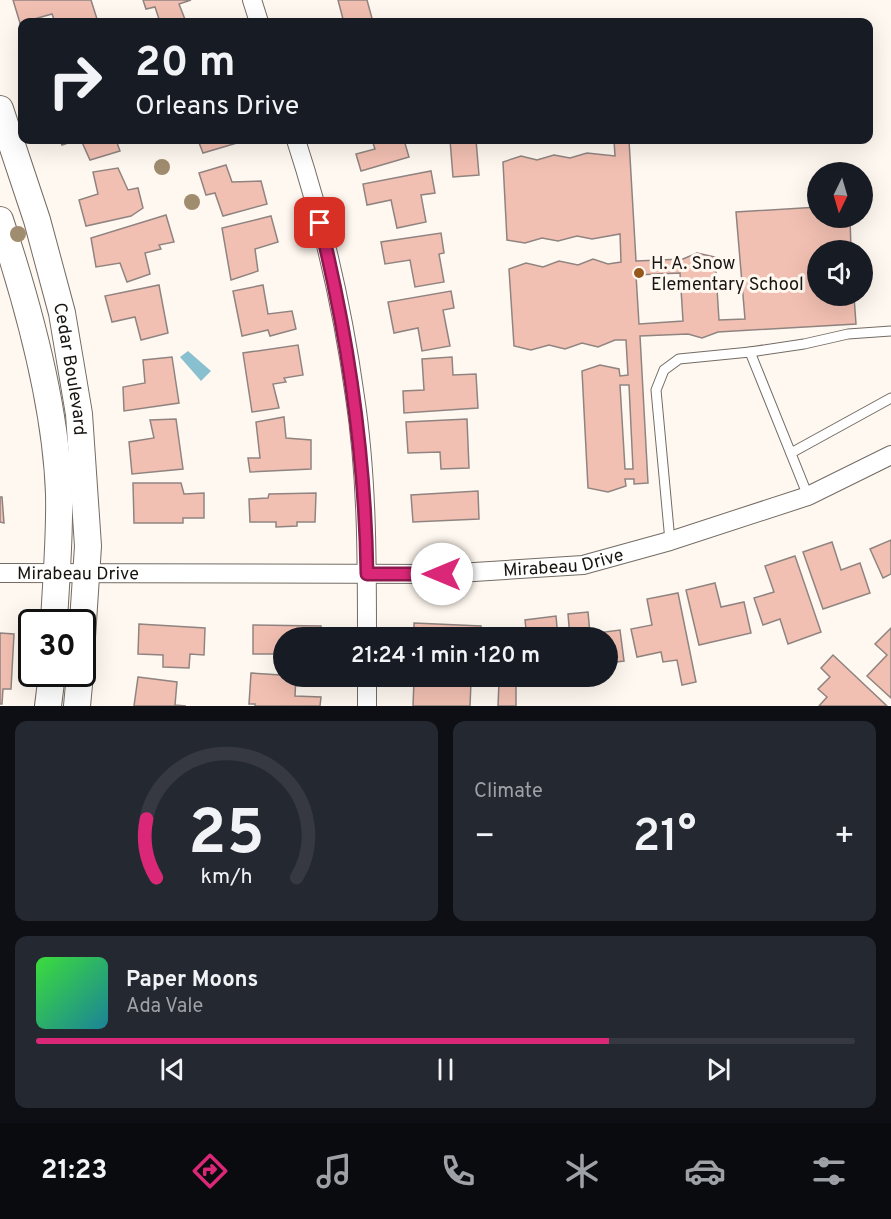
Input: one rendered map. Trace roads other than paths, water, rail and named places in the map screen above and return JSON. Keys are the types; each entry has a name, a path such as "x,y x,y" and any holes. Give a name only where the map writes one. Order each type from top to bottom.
{"street":[{"path":"252,0 258,18"},
{"name":"Cedar Boulevard","path":"0,109 37,220 62,313 79,414 86,497 87,573 84,609"},
{"path":"297,144 336,288 356,398 367,574 367,627"},
{"name":"Cedar Boulevard","path":"0,220 30,325 53,434 59,493 55,609"},
{"name":"Mirabeau Drive","path":"0,573 442,574 583,565 670,541 808,496 891,456"},
{"path":"48,706 50,687"},
{"path":"77,706 79,687"},
{"path":"367,687 367,706"}],"lane":[{"path":"670,541 656,390 664,370 679,359 750,352 804,344 848,334 891,331"},
{"path":"750,352 808,496"},
{"path":"791,453 891,398"}],"water":[{"path":"188,351 211,371 201,381 180,357"}],"place":[{"name":"H. A. Snow Elementary School","path":"639,273"}]}
